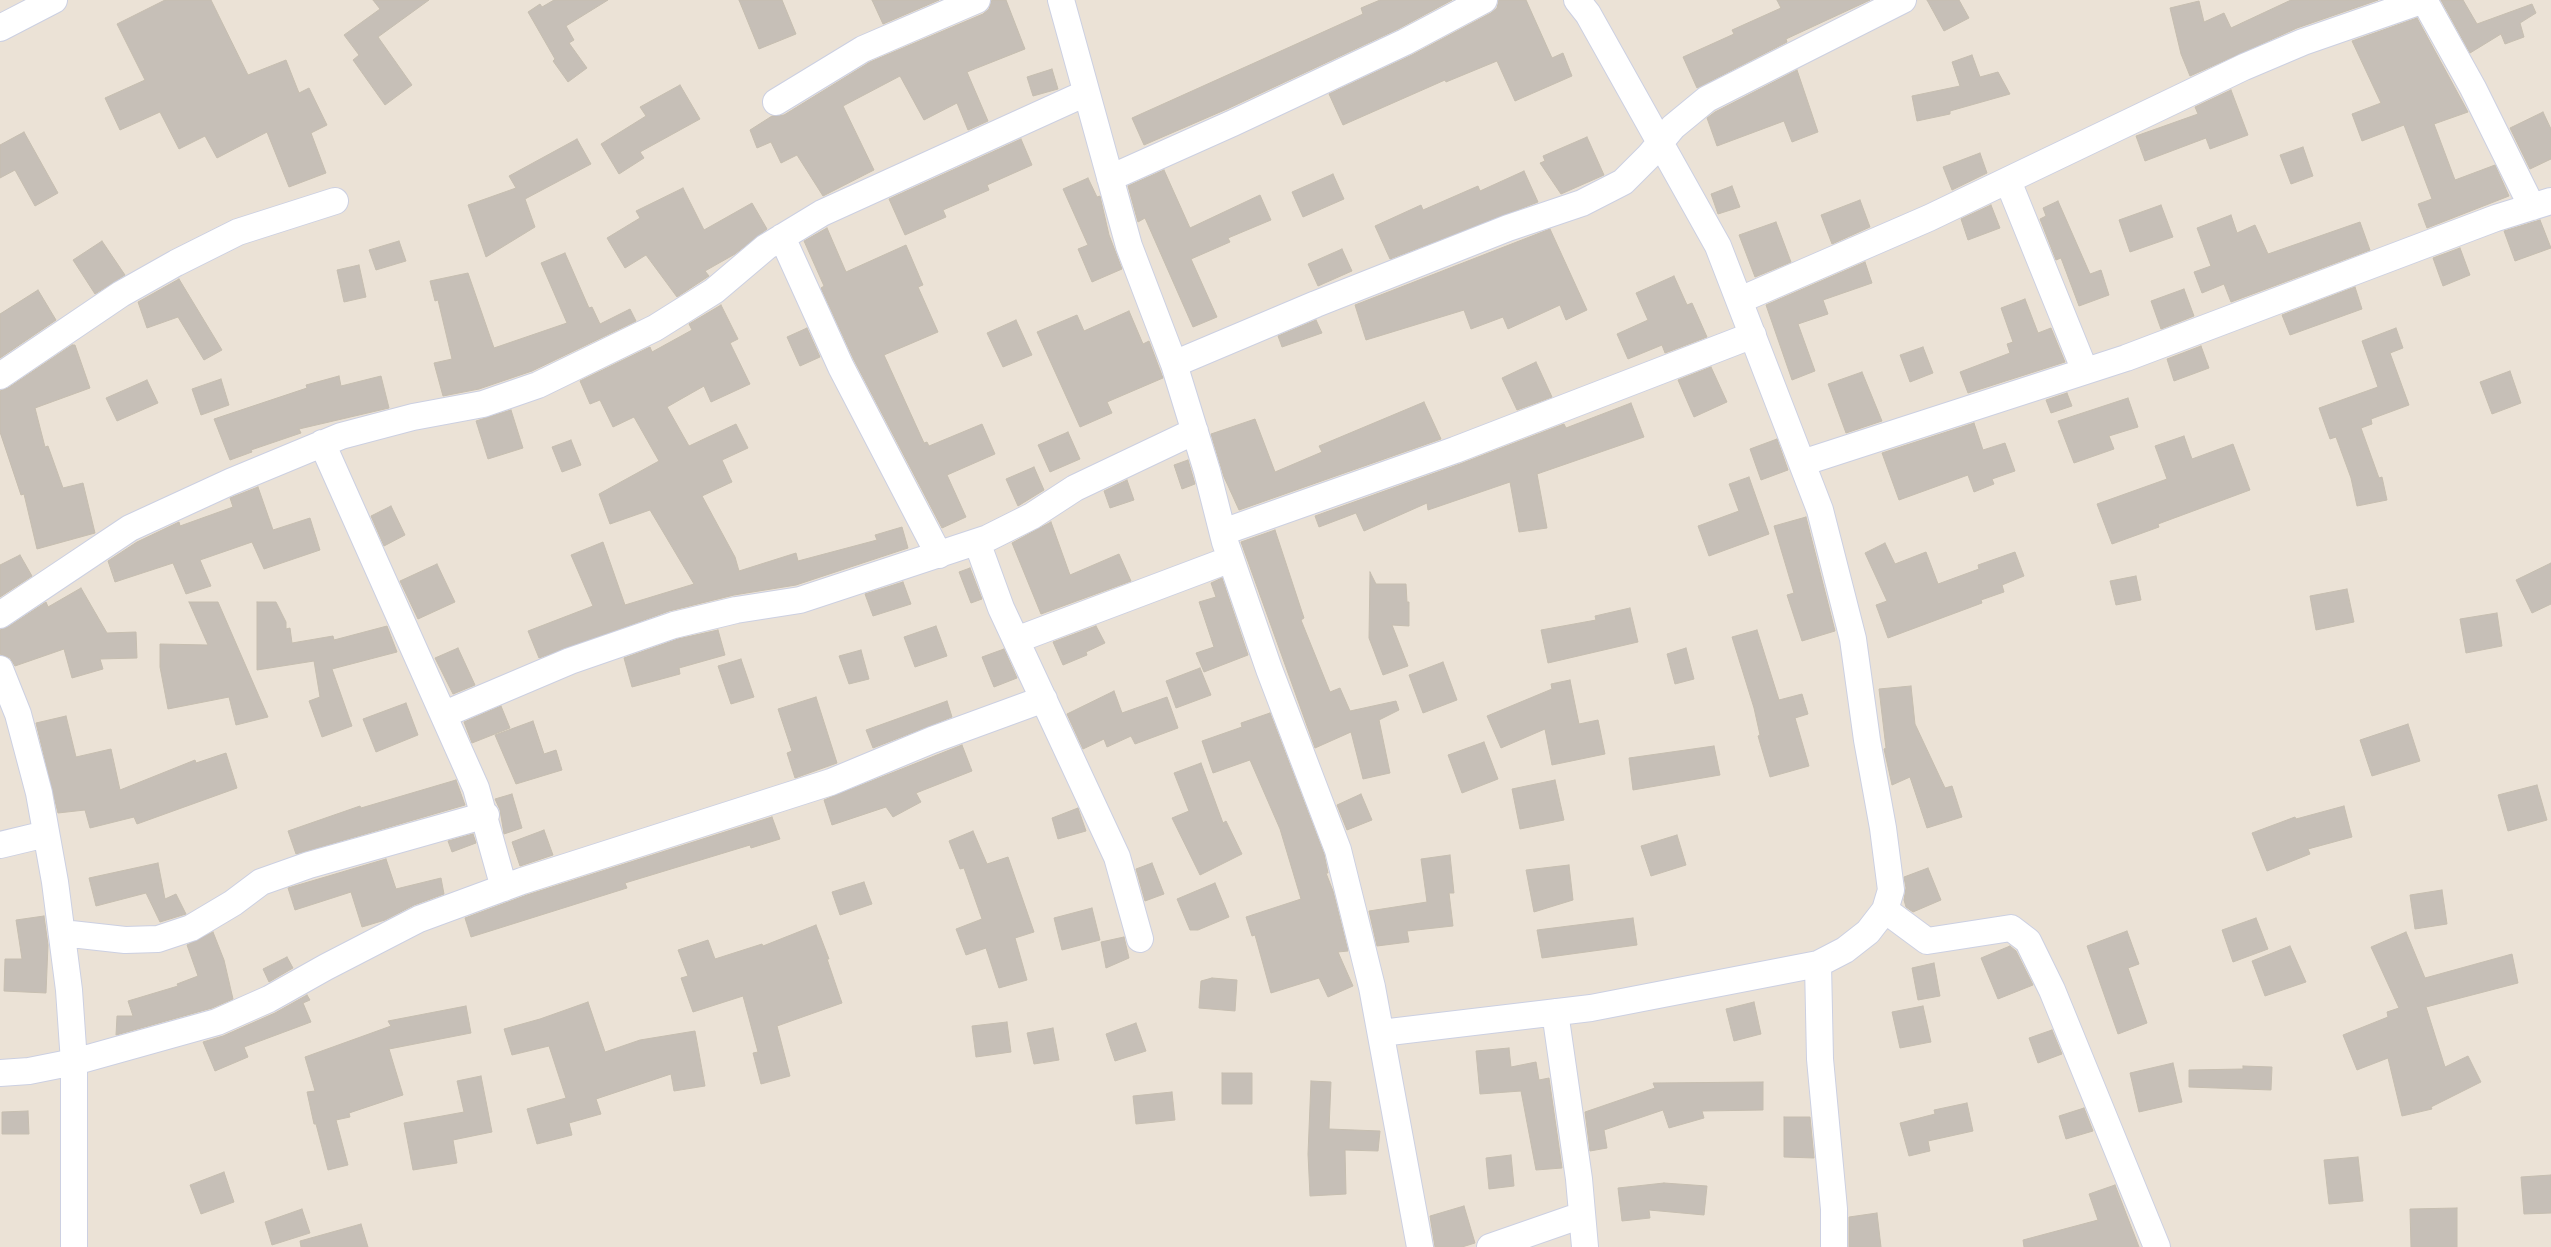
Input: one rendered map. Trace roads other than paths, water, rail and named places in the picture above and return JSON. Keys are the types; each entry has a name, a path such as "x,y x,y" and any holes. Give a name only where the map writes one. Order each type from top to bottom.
{"street":[{"path":"0,28 54,0"},
{"path":"776,102 863,49 977,0"},
{"path":"1061,0 1129,246 1174,364 1231,559 1269,669 1338,850 1372,987 1420,1247"},
{"path":"1110,178 1233,123 1405,42 1484,0"},
{"path":"1381,1033 1591,1008 1818,964 1845,950 1860,938 1885,910 1891,890 1883,828 1866,740 1854,639 1820,510 1754,334 1718,246 1588,14 1577,0"},
{"path":"1174,364 1316,304 1508,228 1582,203 1623,182 1673,127 1707,99 1903,0"},
{"path":"1740,300 2008,181 2244,67 2303,42 2424,0 2473,88 2542,204 2126,358 1802,463"},
{"path":"0,616 130,528 230,482 341,436 413,417 483,404 538,385 655,328 714,292 766,247 839,204 1086,93"},
{"path":"2008,181 2085,371"},
{"path":"0,376 19,365 121,294 176,262 238,232 335,201"},
{"path":"782,237 841,367 939,555"},
{"path":"1223,532 1455,450 1754,334"},
{"path":"445,714 570,661 674,625 736,610 800,600 977,542 1032,516 1075,488 1195,432"},
{"path":"322,443 376,567 445,714 486,815 504,888"},
{"path":"977,542 1001,608 1117,858 1140,939"},
{"path":"1016,640 1231,559"},
{"path":"0,670 18,714 39,793 62,933 69,990 74,1062 74,1247"},
{"path":"0,1073 30,1071 74,1062 217,1022 270,999 326,966 419,920 504,888 831,782 932,740 1044,698"},
{"path":"62,933 125,940 158,939 191,928 233,903 261,882 309,865 486,815"},
{"path":"0,845 46,834"},
{"path":"1885,910 1927,941 2011,928 2028,941 2052,990 2157,1247"},
{"path":"1818,964 1820,1059 1834,1209 1834,1247"},
{"path":"1555,1012 1579,1179 1585,1247"},
{"path":"1490,1247 1582,1215"}]}
